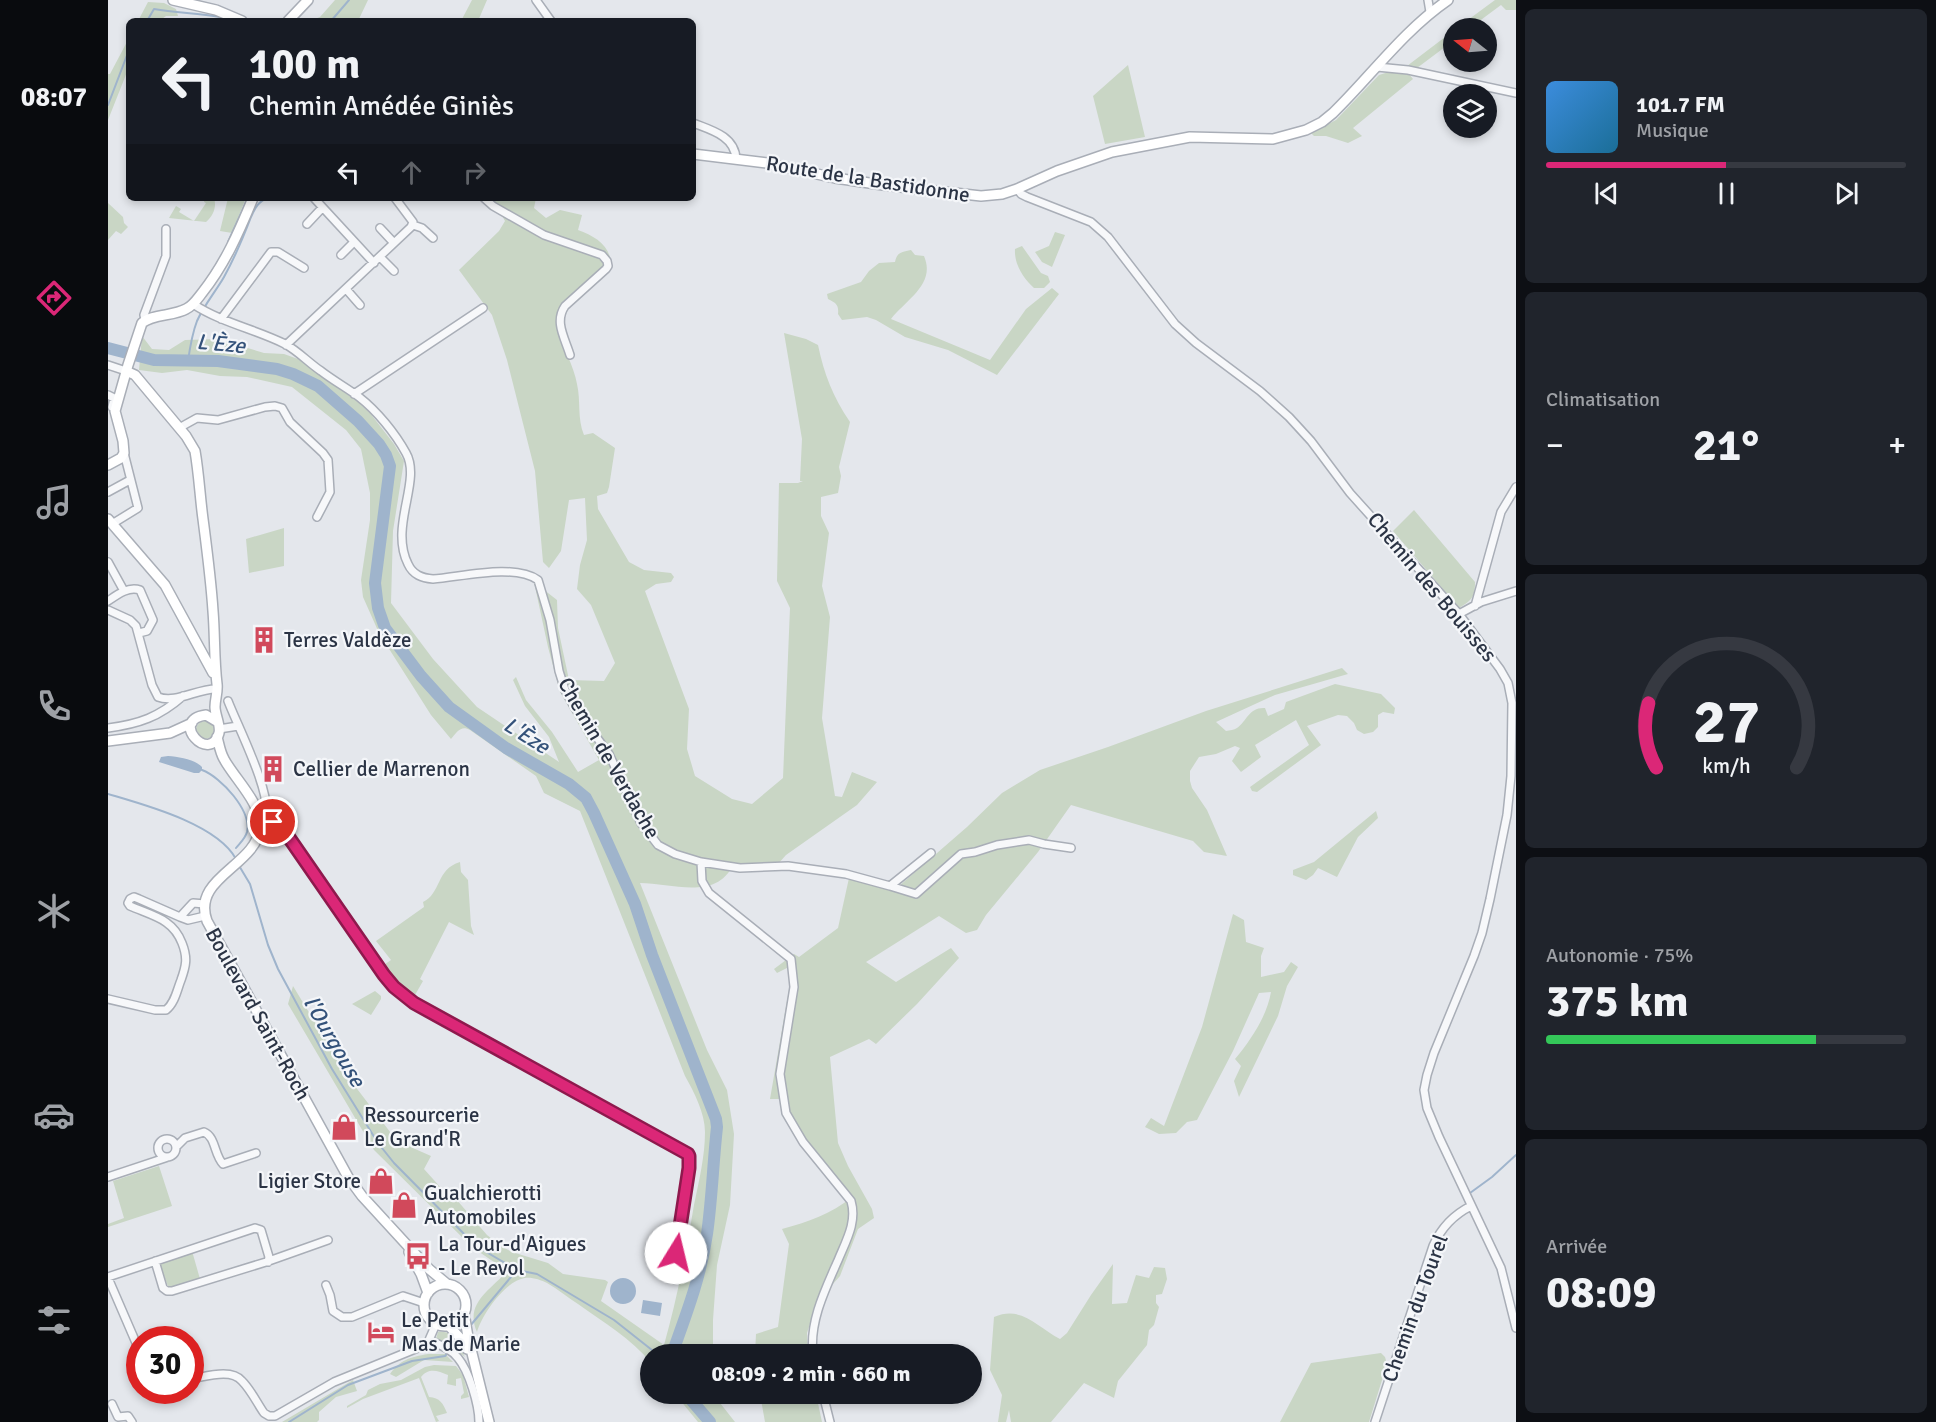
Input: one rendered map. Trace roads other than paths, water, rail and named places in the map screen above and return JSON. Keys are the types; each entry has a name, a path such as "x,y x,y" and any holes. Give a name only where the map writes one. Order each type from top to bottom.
{"street":[{"path":"173,0 216,10 235,18"},
{"path":"291,18 308,0"},
{"path":"536,0 549,18"},
{"path":"1428,0 1430,12"},
{"name":"Route de la Bastidonne","path":"696,154 767,163 835,178 969,195 1002,194 1086,159 1133,147 1190,137 1266,140 1291,136 1322,122 1355,92 1430,12 1448,0"},
{"path":"1377,67 1408,70 1516,93"},
{"path":"696,124 729,141 735,148 736,159"},
{"name":"Chemin des Bouisses","path":"1017,189 1028,197 1091,222 1108,237 1175,324 1196,343 1260,391 1289,417 1311,441 1350,493 1459,615 1508,683 1512,703 1512,748 1507,815 1482,933 1434,1053 1426,1075 1424,1090 1427,1108 1435,1127 1501,1268 1516,1328"},
{"path":"145,320 197,306 225,260 252,201"},
{"path":"316,201 374,263"},
{"path":"397,201 412,220 413,225"},
{"path":"487,201 544,235 602,255 607,261 608,266 561,311 559,322 570,355"},
{"path":"307,224 322,208"},
{"path":"413,225 422,228 433,238"},
{"path":"286,345 413,225"},
{"path":"380,228 394,243"},
{"path":"115,415 138,332 145,320 144,315 166,256 166,229"},
{"path":"341,255 354,242"},
{"path":"221,319 271,252 278,252 304,268"},
{"path":"380,256 394,271"},
{"path":"346,289 360,305"},
{"name":"Chemin de Verdache","path":"197,306 221,319 286,345 354,394 374,411 396,437 409,459 411,469 401,536 402,549 410,569 417,575 428,579 492,572 528,575 538,580 550,620 559,671 570,699 609,754 641,822 658,845 675,854 700,862"},
{"path":"354,394 483,308"},
{"path":"108,365 127,368 135,375 191,443 195,453 213,609 218,729 223,757"},
{"path":"108,395 114,398 111,410 115,415 123,441 138,508 110,522 165,585 216,678"},
{"path":"179,428 197,418 218,420 265,407 282,408 290,422 328,460 330,492 317,517"},
{"path":"108,465 121,458 124,453"},
{"path":"108,492 130,480"},
{"path":"1475,606 1501,512 1516,487"},
{"path":"108,562 124,591"},
{"path":"108,601 124,591 140,589 153,620 148,630 139,633"},
{"path":"1459,615 1475,606 1516,591"},
{"path":"108,610 132,621 139,633 156,696 163,699 201,690 216,694"},
{"path":"205,658 213,646"},
{"path":"108,741 170,733 202,716 216,694"},
{"path":"108,728 132,725 145,720 168,709 183,696"},
{"name":"Boulevard Saint-Roch","path":"228,701 264,791 267,812 256,843 245,856 212,885 207,894 205,916 348,1178 429,1269 447,1284"},
{"path":"202,716 210,716 218,729"},
{"path":"192,723 193,738"},
{"path":"208,744 218,729 238,726"},
{"path":"170,733 208,744 223,757 263,820 283,829 384,975 404,995 476,1038 688,1154 689,1168 672,1274"},
{"path":"811,1344 821,1301 852,1229 854,1211 851,1201 803,1142 786,1113 780,1074 794,987 791,959 710,893 702,881 700,862 740,868 788,866 846,874 916,894 961,854 1029,840 1071,848"},
{"path":"890,886 931,853"},
{"path":"108,999 156,1010 166,1010 172,1004 186,965 187,956 177,930 172,925 130,906 128,902 132,898 188,920 205,916"},
{"path":"180,917 193,903 205,904"},
{"path":"108,1177 168,1157 175,1153 176,1147 185,1138 204,1132 210,1135 219,1161 223,1164 256,1153"},
{"path":"168,1157 160,1154 158,1148 160,1142 165,1139 171,1140 176,1147"},
{"name":"Chemin du Tourel","path":"1375,1422 1435,1240 1446,1224 1471,1206"},
{"path":"129,1326 108,1277 256,1228 261,1230 269,1257 268,1262"},
{"name":"Boulevard Saint-Roch","path":"401,1237 428,1293"},
{"path":"155,1261 163,1288 167,1291 268,1262 328,1240"},
{"path":"464,1313 460,1319 448,1325 436,1324 426,1313 424,1303 428,1293 436,1286 447,1284 459,1289 463,1294 464,1313 489,1422"},
{"path":"326,1285 333,1311 344,1318 355,1316 403,1296 424,1303"},
{"path":"265,1422 334,1382 410,1352 429,1340 436,1324"},
{"path":"448,1325 462,1340 475,1365"},
{"path":"429,1340 447,1348 460,1360 469,1379 479,1422"},
{"path":"204,1377 222,1375 236,1377 243,1381 264,1413 274,1416"},
{"path":"112,1404 118,1417 128,1416 132,1422"},
{"path":"826,1404 830,1422"}],"water":[{"path":"161,757 191,760 199,764 202,770 194,773 159,762"},
{"path":"623,1278 632,1282 636,1291 632,1300 623,1304 614,1300 610,1291 614,1282"},
{"path":"643,1300 662,1303 660,1316 641,1313"}],"waterway":[{"path":"334,18 349,0"},
{"path":"149,18 154,9 220,17"},
{"path":"108,105 126,58"},
{"path":"228,242 247,201"},
{"path":"188,361 197,321 228,270 251,217 263,201"},
{"name":"L'Èze","path":"108,348 154,360 218,361 277,369 318,386 358,421 379,444 390,466 375,583 378,608 385,628 421,676 449,707 506,748 569,784 586,798 635,904 652,955 716,1119 709,1221 704,1250 675,1344"},
{"path":"202,770 226,787 245,814 247,832 236,848"},
{"name":"l'Ourgouse","path":"108,794 160,810 197,826 227,847 236,859"},
{"name":"l'Ourgouse","path":"238,864 250,884 268,945 278,969 332,1069 378,1143 394,1163 476,1246 517,1270 537,1274 614,1320 644,1344"},
{"path":"1470,1193 1516,1155"},
{"path":"470,1326 516,1271"},
{"path":"289,1422 348,1385 412,1361 445,1356 459,1340"},
{"name":"L'Èze","path":"695,1404 710,1422"}],"place":[{"name":"Terres Valdèze","path":"264,640"},
{"name":"Cellier de Marrenon","path":"273,769"},
{"name":"Ressourcerie Le Grand'R","path":"344,1127"},
{"name":"Ligier Store","path":"381,1181"},
{"name":"Gualchierotti Automobiles","path":"404,1205"},
{"name":"La Tour-d'Aigues - Le Revol","path":"418,1256"},
{"name":"Le Petit Mas de Marie","path":"381,1332"}]}
